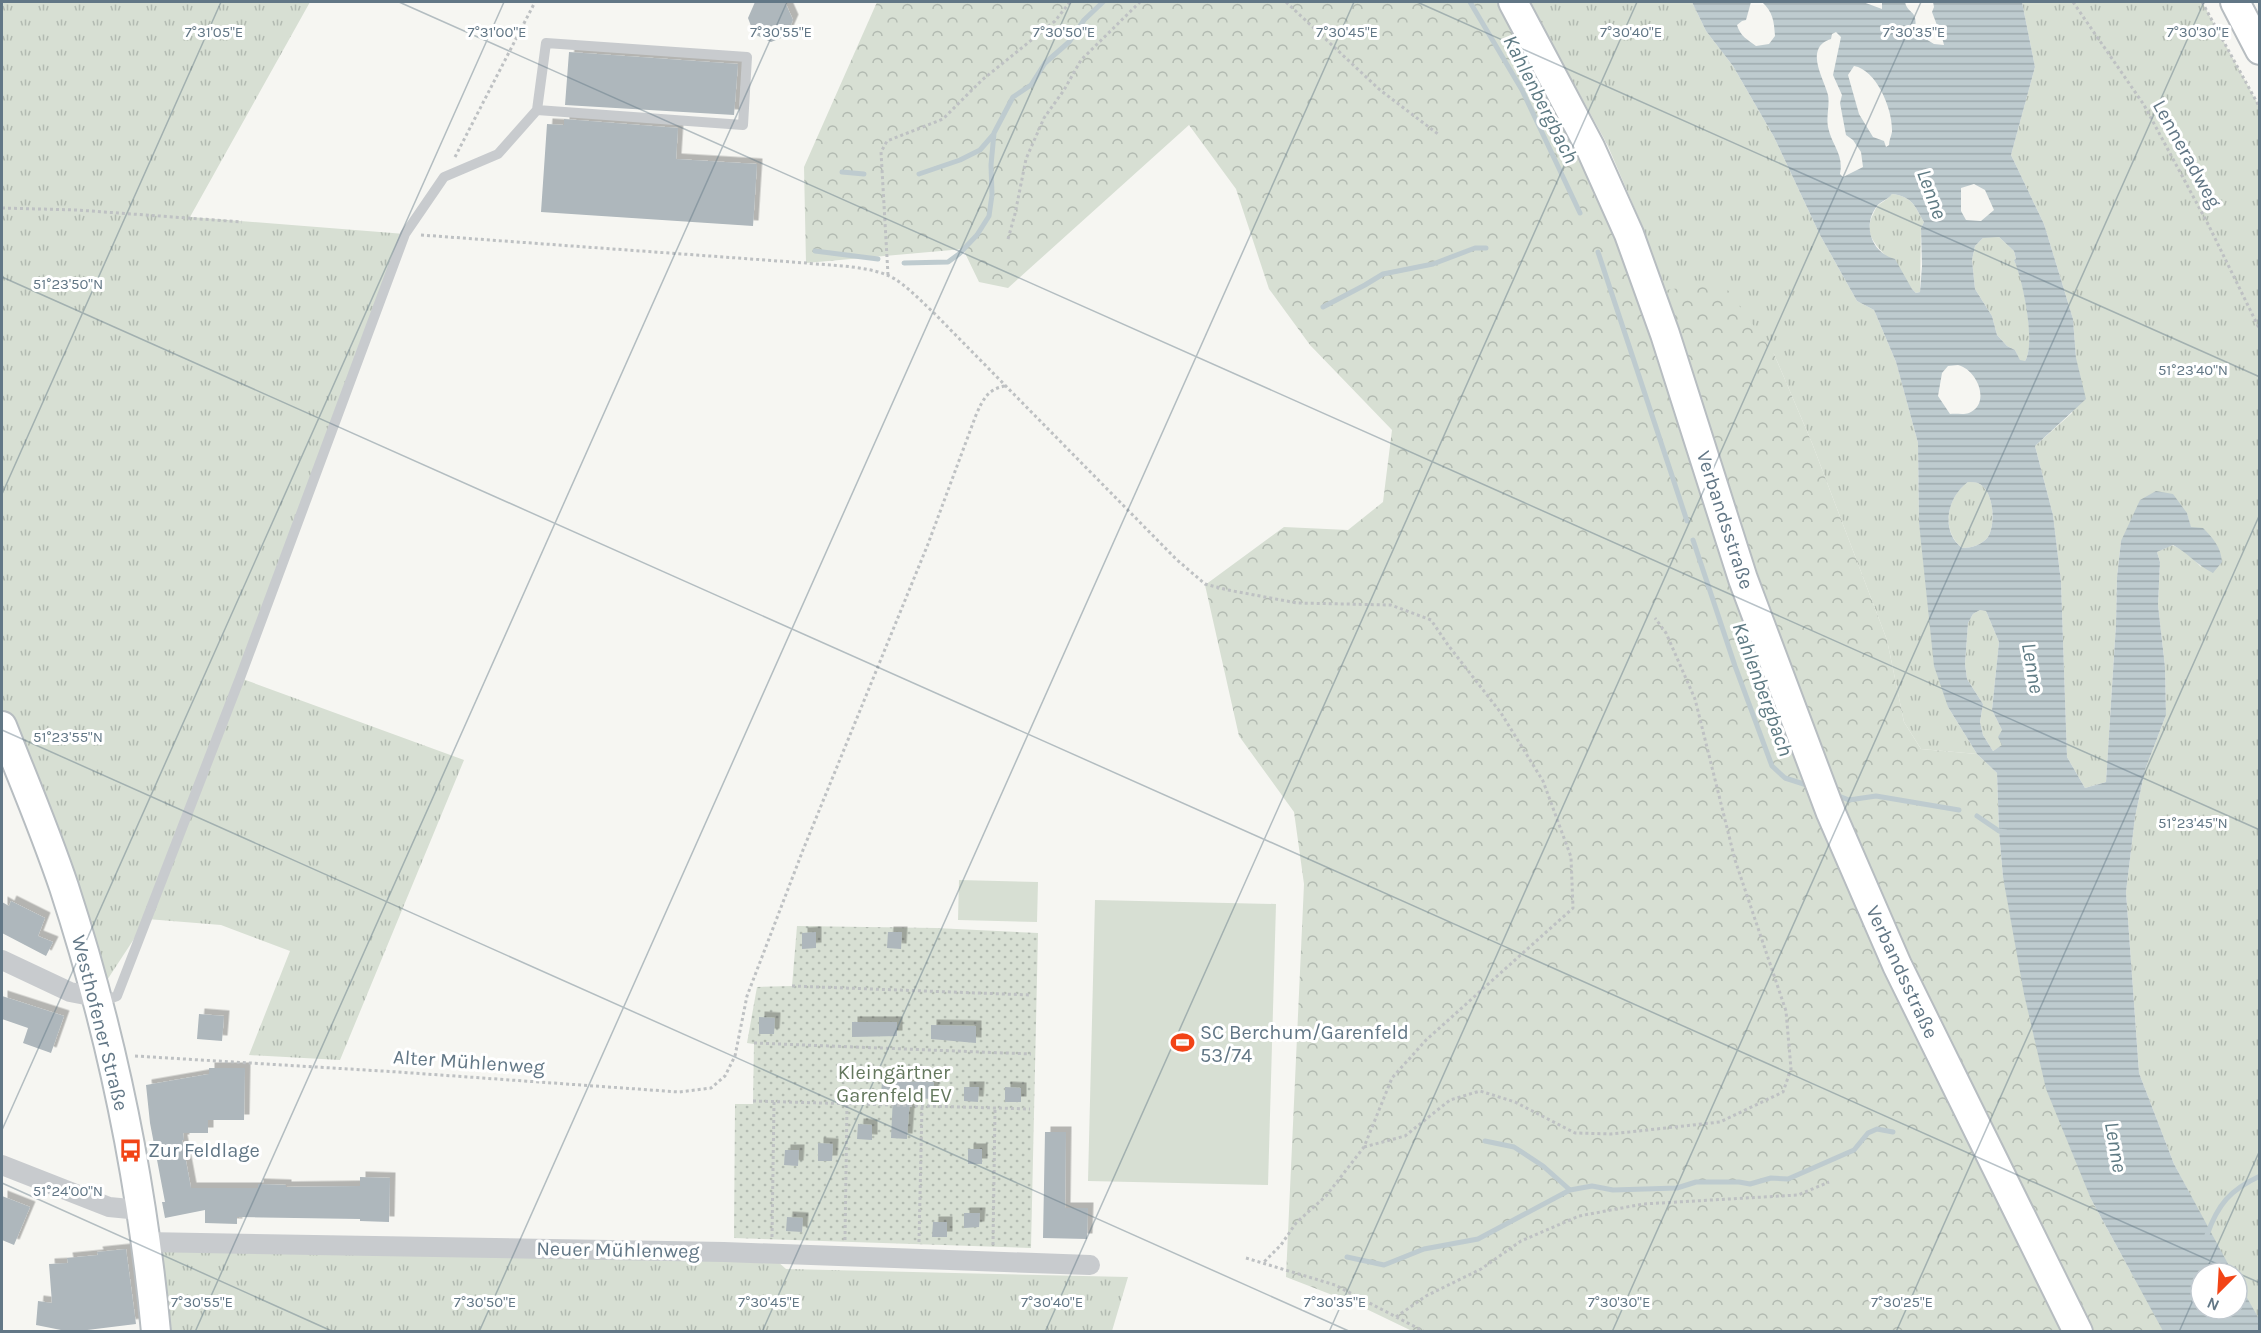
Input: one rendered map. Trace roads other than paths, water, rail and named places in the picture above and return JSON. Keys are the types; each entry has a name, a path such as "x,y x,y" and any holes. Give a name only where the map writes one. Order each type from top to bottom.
{"main road":[{"name":"Verbandsstraße","path":"1513,2 1590,147 1629,234 1665,334 1743,579 1809,760 1831,813 1897,964 2078,1332"},
{"path":"2235,2 2259,50"},
{"name":"Westhofener Straße","path":"2,726 63,886 112,1059 141,1210 156,1332"}],"street":[{"path":"2,960 70,992 97,1000"},
{"path":"2,1165 109,1207 141,1210"},
{"name":"Neuer Mühlenweg","path":"145,1242 772,1254 1090,1265"}],"lane":[{"path":"97,1000 117,996 240,678 405,234 444,177 498,154 537,110 546,44 747,57 743,125 537,110"}],"water":[{"name":"Lenne","path":"1692,2 1751,2 1746,20 1737,25 1742,35 1756,46 1769,44 1775,36 1769,9 1762,2 1863,2 1882,9 1882,2 1905,2 1914,15 1915,29 1919,34 1927,28 1924,38 1934,44 1944,45 1932,12 1933,2 2022,2 2035,67 2011,155 2044,224 2073,319 2076,358 2086,399 2035,446 2053,515 2061,582 2067,757 2085,788 2106,782 2121,541 2140,500 2156,491 2173,494 2187,513 2191,527 2203,528 2216,543 2222,562 2213,573 2173,545 2157,552 2160,562 2158,605 2165,667 2166,715 2145,770 2135,817 2126,892 2139,1073 2174,1164 2227,1261 2189,1261 2189,1321 2249,1321 2249,1301 2259,1319 2259,1331 2163,1331 2091,1199 2046,1089 2024,994 2003,877 1997,773 1977,754 1948,707 1934,666 1919,523 1918,443 1896,362 1874,310 1857,301 1820,235 1774,137 1733,66 1706,31","holes":["1836,32 1841,37 1833,75 1842,95 1840,103 1846,135 1853,140 1861,152 1863,167 1843,177 1840,174 1839,155 1828,127 1828,95 1817,61 1820,46 1831,39 1832,34","1854,66 1862,69 1870,75 1882,92 1892,123 1889,145 1886,147 1884,141 1873,137 1859,114 1848,75","1974,184 1985,190 1994,210 1981,221 1966,220 1961,211 1961,188","1892,194 1909,200 1924,222 1921,228 1920,292 1916,293 1912,289 1895,259 1880,251 1871,237 1872,213","1999,237 2014,251 2029,327 2028,353 2025,361 2020,360 2015,350 2007,346 1997,335 1992,316 1975,289 1972,260 1975,246 1983,238","1958,365 1965,368 1976,380 1980,395 1979,402 1976,409 1967,414 1950,414 1938,396 1942,373 1948,366","1968,482 1978,483 1987,493 1992,508 1991,531 1986,540 1973,547 1962,548 1955,541 1949,524 1951,505 1961,488","1980,610 1986,611 1999,642 1992,710 2002,730 1998,737 2002,745 1993,751 1983,735 1980,722 1983,704 1967,679 1965,664 1968,623 1973,614"]}],"waterway":[{"path":"904,263 948,262 977,235 989,216 994,133 1013,97 1031,85 1045,63 1069,42 1084,20 1103,2"},
{"name":"Kahlenbergbach","path":"1470,2 1522,90 1580,213"},
{"path":"919,174 960,160 980,150 993,135"},
{"path":"842,172 864,174"},
{"path":"1323,307 1383,274 1433,264 1475,248 1486,248"},
{"path":"815,251 878,259"},
{"name":"Kahlenbergbach","path":"1598,252 1687,521"},
{"name":"Kahlenbergbach","path":"1693,540 1735,666 1772,766 1785,778 1810,786"},
{"name":"Kahlenbergbach","path":"1836,795 1849,800 1876,796 1959,810"},
{"name":"Kahlenbergbach","path":"1977,816 1999,831 2006,832"},
{"path":"1347,1257 1384,1265 1424,1249 1478,1239 1570,1190 1592,1186 1613,1190 1677,1188 1696,1182 1750,1184 1771,1178 1788,1179 1854,1150 1868,1133 1877,1129 1893,1132"},
{"path":"1485,1141 1514,1147 1543,1166 1570,1190"},
{"path":"2207,1235 2226,1199 2260,1176"}],"place":[{"name":"SC Berchum/Garenfeld 53/74","path":"1182,1043"},
{"name":"Zur Feldlage","path":"130,1150"}],"park label":[{"name":"Kleingärtner Garenfeld EV","path":"894,1084"}]}
